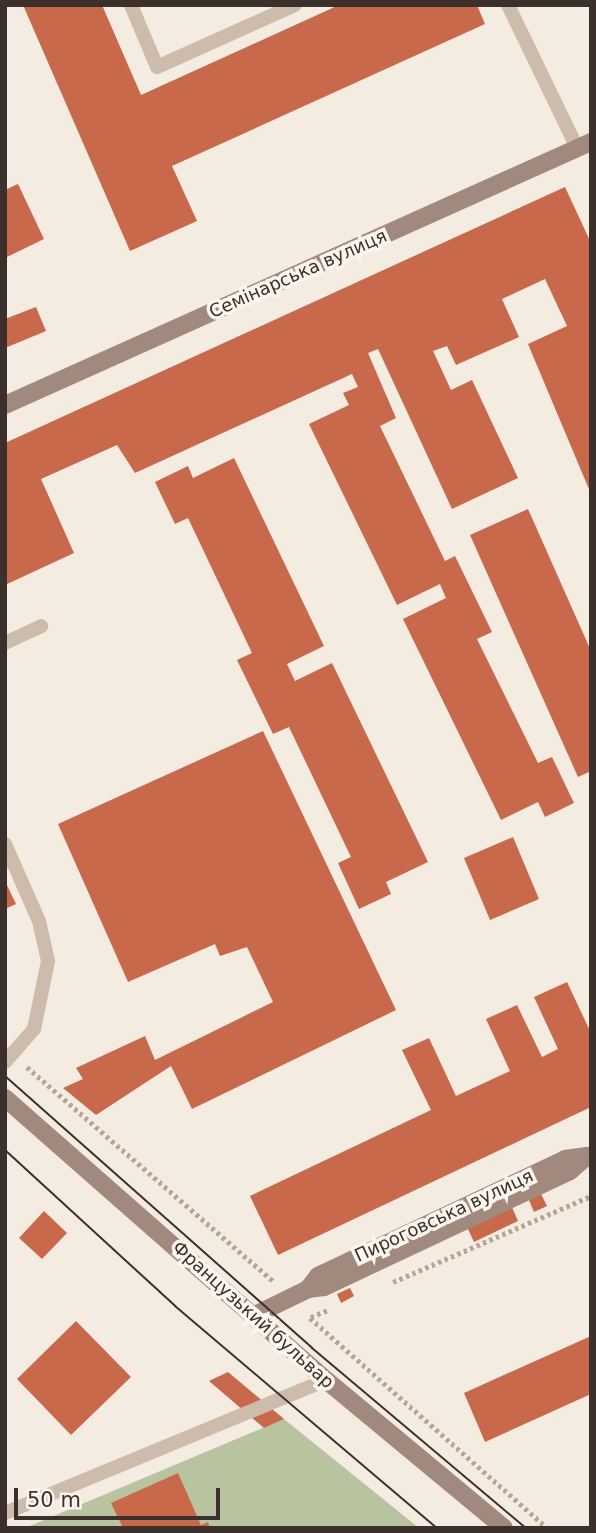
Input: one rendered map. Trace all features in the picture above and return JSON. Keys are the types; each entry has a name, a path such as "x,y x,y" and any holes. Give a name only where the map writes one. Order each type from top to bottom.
{"street":[{"name":"Семінарська вулиця","path":"5,405 584,145"},
{"name":"Французький бульвар","path":"5,1098 256,1315 326,1380 504,1528"},
{"name":"Пироговська вулиця","path":"256,1315 308,1289 324,1287 558,1177 590,1158"}],"lane":[{"path":"131,5 157,68 295,5"},
{"path":"508,5 584,145"},
{"path":"5,643 41,626"},
{"path":"5,844 39,921 48,961 34,1029 9,1058"},
{"path":"5,1513 326,1380"}],"path":[{"path":"9,1058 274,1283 287,1277"},
{"path":"387,1285 591,1196"},
{"path":"336,1307 310,1318 547,1528"}],"green space":[{"path":"284,1419 419,1528 25,1528"}],"building":[{"path":"23,5 102,5 141,95 339,5 477,5 485,24 172,166 197,221 130,251"},
{"path":"18,184 44,239 5,258 5,190"},
{"path":"565,187 591,243 591,494 528,344 567,326 545,279 502,299 519,337 456,365 447,346 433,351 451,390 472,380 518,478 452,509 378,349 368,353 396,418 380,426 445,561 455,556 492,632 477,639 538,763 552,757 574,803 545,817 538,802 501,820 403,619 446,598 440,584 397,605 309,424 349,405 343,393 358,387 352,374 135,473 117,445 41,479 74,553 5,585 5,443"},
{"path":"36,307 46,331 5,348 5,319"},
{"path":"234,458 324,646 287,664 295,681 332,663 428,862 386,882 391,894 359,909 338,863 351,857 289,727 273,734 237,660 252,653 188,518 175,524 155,482 188,466 193,478"},
{"path":"528,509 591,651 591,771 578,777 470,535"},
{"path":"263,731 396,1010 192,1109 171,1066 96,1115 63,1088 83,1079 76,1068 145,1036 155,1060 273,1002 247,947 220,956 215,944 128,982 58,824"},
{"path":"513,837 539,899 490,920 464,858"},
{"path":"5,881 16,904 5,909"},
{"path":"567,982 591,1033 591,1107 278,1255 250,1196 431,1110 402,1050 429,1038 456,1096 510,1071 486,1019 517,1005 542,1057 558,1049 534,997"},
{"path":"541,1194 547,1206 534,1212 529,1200"},
{"path":"511,1205 518,1221 474,1242 467,1227"},
{"path":"44,1211 67,1233 42,1259 19,1238"},
{"path":"350,1288 354,1296 341,1303 337,1294"},
{"path":"76,1321 131,1377 71,1435 17,1379"},
{"path":"591,1336 591,1394 485,1442 464,1393"},
{"path":"228,1372 284,1419 264,1428 209,1381"},
{"path":"178,1473 201,1525 208,1522 210,1528 123,1528 111,1503"}],"tram line":[{"path":"5,1076 312,1348 526,1528"},
{"path":"5,1150 175,1306 437,1528"}]}
